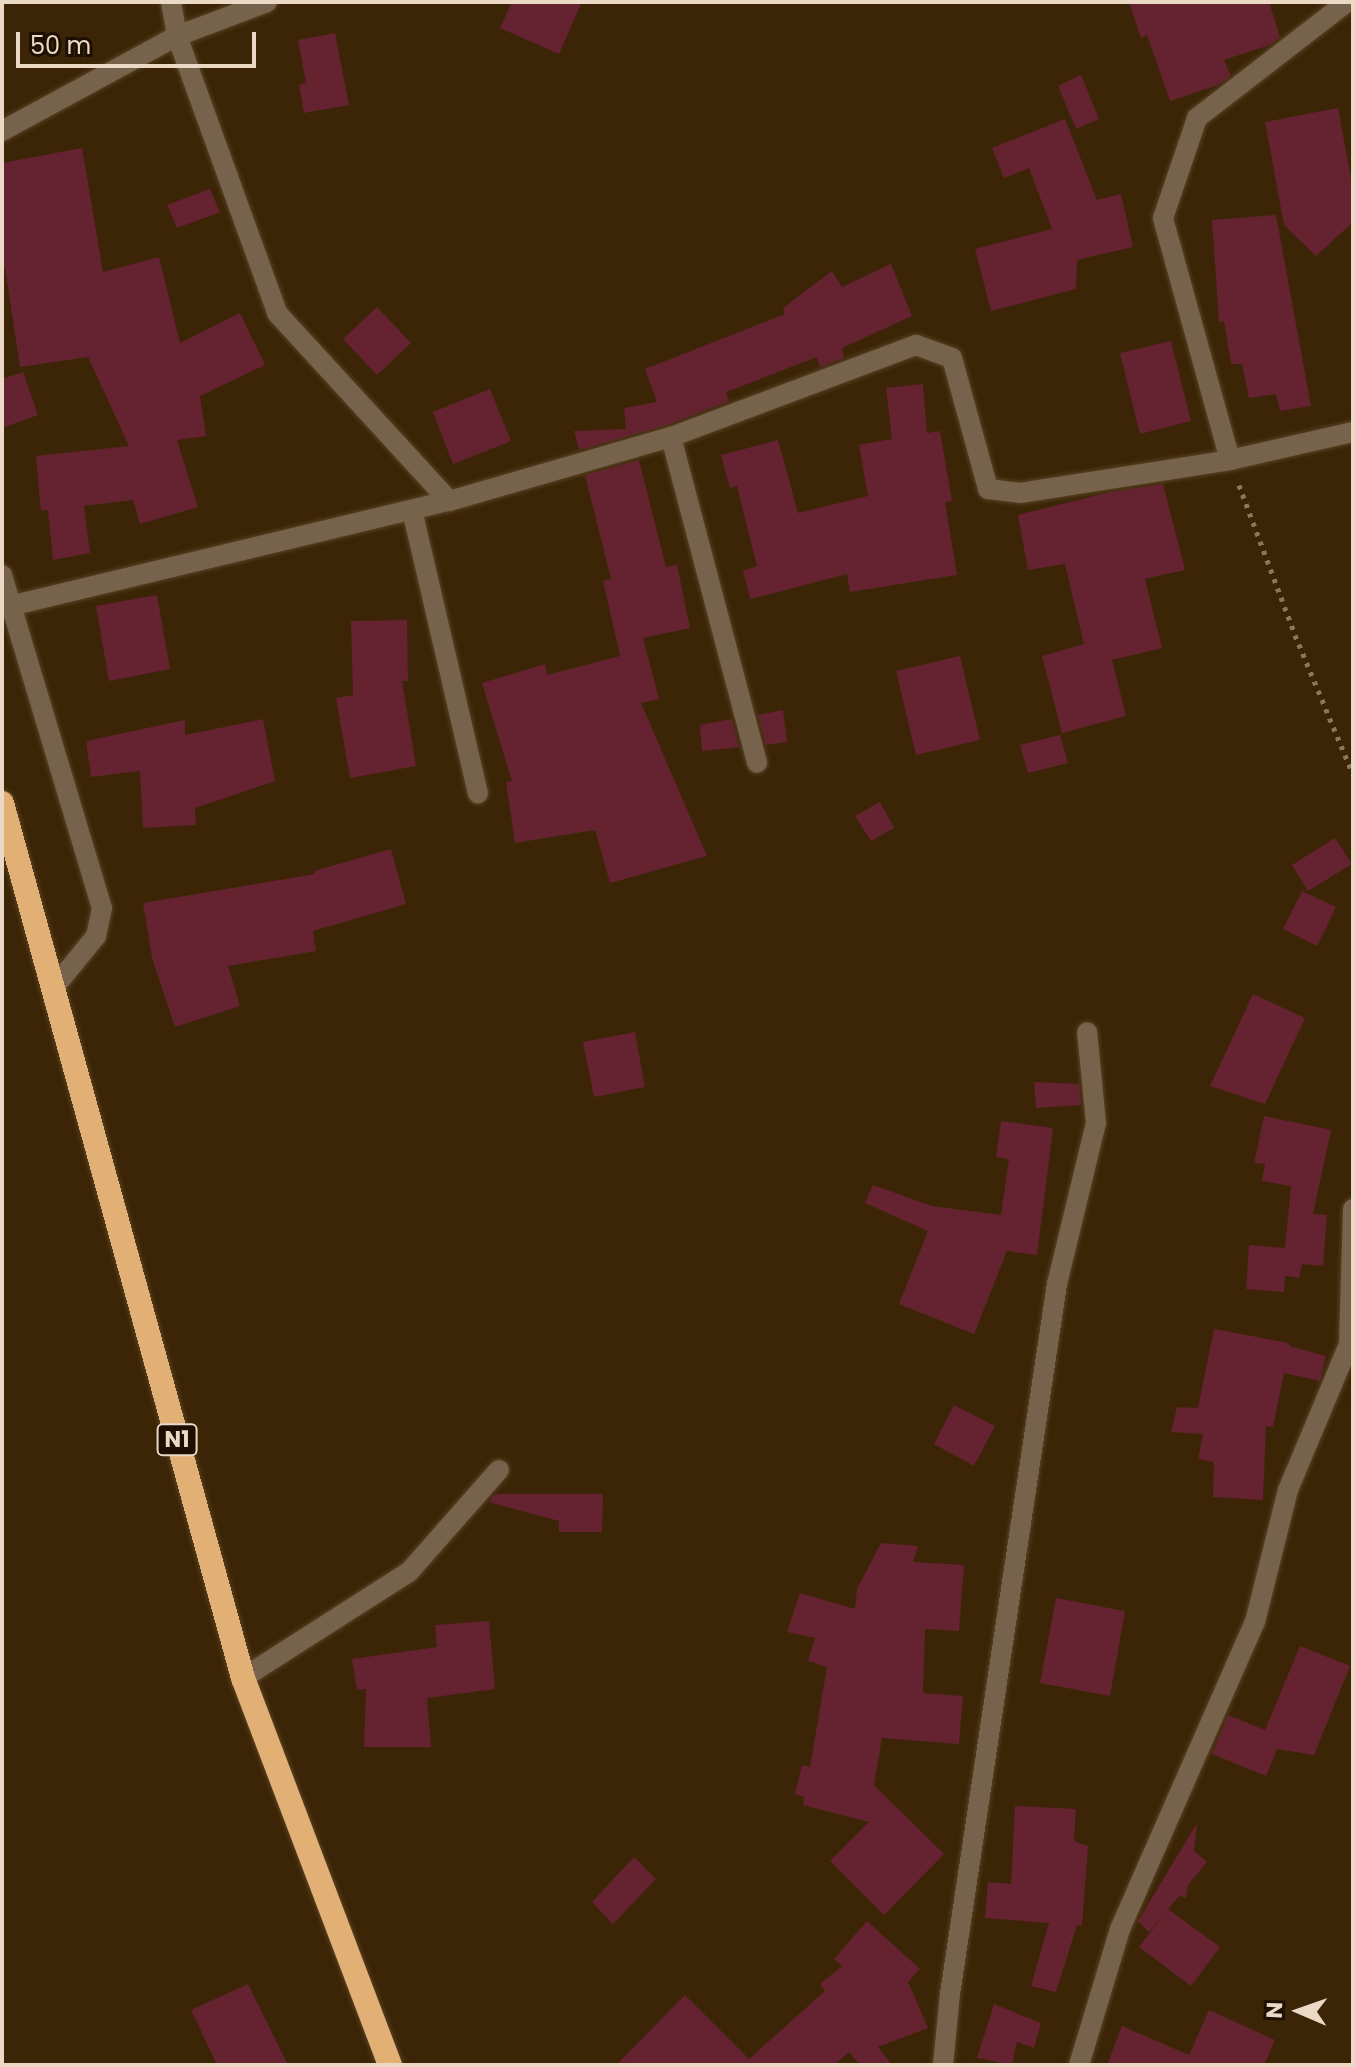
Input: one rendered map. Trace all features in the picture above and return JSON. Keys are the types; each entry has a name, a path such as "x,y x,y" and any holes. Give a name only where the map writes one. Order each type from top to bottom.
{"highway":[{"name":"N1","path":"2,803 243,1678 390,2065"}],"street":[{"path":"171,2 177,36 277,313 449,501"},
{"path":"2,131 177,36 267,2"},
{"path":"1230,460 1163,218 1197,118 1347,2"},
{"path":"6,607 449,501 671,437 916,345 952,358 988,489 1020,493 1230,460 1353,432"},
{"path":"671,437 757,763"},
{"path":"412,510 478,793"},
{"path":"2,575 6,607 102,908 96,936 53,989"},
{"path":"943,2065 950,1994 1057,1284 1096,1123 1087,1032"},
{"path":"1079,2065 1120,1929 1255,1622 1288,1490 1351,1342 1353,1209"},
{"path":"243,1678 409,1572 499,1470"}],"path":[{"path":"1230,460 1295,635 1353,774"}],"building":[{"path":"512,2 582,2 559,54 500,28"},
{"path":"1129,2 1269,2 1280,37 1270,45 1224,60 1231,76 1218,85 1170,101 1147,35 1141,38"},
{"path":"335,33 349,105 304,113 299,85 306,83 298,40"},
{"path":"1081,75 1099,119 1076,129 1058,86"},
{"path":"1338,108 1353,189 1353,222 1316,256 1284,225 1265,122"},
{"path":"1065,119 1097,200 1121,194 1133,247 1077,260 1076,289 991,311 975,249 1052,229 1029,168 1004,178 992,148"},
{"path":"82,148 103,272 159,257 180,343 240,313 265,365 200,396 206,436 177,440 198,507 140,524 133,500 84,506 90,553 53,560 48,510 41,511 36,456 129,446 88,357 20,367 5,268 2,269 2,163"},
{"path":"210,189 220,212 177,228 167,205"},
{"path":"1276,215 1311,406 1280,411 1276,394 1249,398 1242,364 1231,364 1224,321 1219,322 1212,220"},
{"path":"891,264 912,316 842,348 844,358 820,367 817,357 726,392 729,401 667,425 579,450 574,431 626,429 624,408 657,402 645,369 785,314 783,308 832,271 842,287"},
{"path":"377,307 411,343 377,375 343,339"},
{"path":"1171,341 1191,421 1140,434 1120,353"},
{"path":"23,372 38,415 2,428 2,379"},
{"path":"923,384 927,433 940,431 952,501 945,502 957,575 850,592 847,574 750,599 743,571 757,566 737,486 730,488 721,455 778,440 798,513 868,496 859,445 892,439 886,388"},
{"path":"490,389 511,441 453,464 433,412"},
{"path":"639,460 666,567 677,565 690,628 643,638 659,699 641,703 707,856 610,883 595,830 515,843 506,782 512,781 482,683 545,664 547,675 620,656 603,581 611,579 585,475"},
{"path":"1163,484 1185,570 1145,579 1162,648 1112,660 1126,716 1062,733 1042,656 1084,644 1065,564 1028,570 1018,515 1110,492"},
{"path":"157,595 170,669 109,681 96,606"},
{"path":"407,620 408,681 402,681 416,766 350,778 336,698 353,695 351,621"},
{"path":"960,656 980,740 916,755 896,671"},
{"path":"783,710 787,742 766,745 758,715"},
{"path":"263,719 275,781 195,808 196,825 143,828 140,771 91,777 86,741 185,720 185,735"},
{"path":"732,719 739,747 702,751 700,725"},
{"path":"1060,735 1068,763 1028,773 1020,745"},
{"path":"880,802 894,828 871,841 855,816"},
{"path":"1335,838 1352,864 1308,891 1292,865"},
{"path":"391,849 406,904 313,931 316,951 228,966 240,1006 175,1027 152,958 143,903 315,874 314,871"},
{"path":"1302,891 1336,907 1317,946 1283,929"},
{"path":"1253,994 1305,1018 1265,1104 1210,1086"},
{"path":"635,1032 645,1087 594,1097 583,1042"},
{"path":"1034,1082 1079,1084 1081,1105 1036,1108"},
{"path":"1264,1116 1331,1130 1313,1214 1327,1215 1323,1266 1302,1264 1299,1278 1285,1276 1284,1292 1246,1289 1249,1245 1285,1248 1291,1186 1262,1181 1265,1164 1254,1163"},
{"path":"1001,1121 1053,1128 1037,1255 1007,1251 974,1334 899,1304 928,1231 865,1203 873,1185 932,1206 1001,1215 1009,1159 996,1157"},
{"path":"1214,1329 1289,1343 1289,1346 1326,1356 1320,1381 1284,1373 1273,1427 1266,1426 1263,1500 1213,1497 1214,1462 1198,1459 1203,1434 1171,1432 1177,1407 1198,1408"},
{"path":"954,1405 995,1426 974,1466 934,1444"},
{"path":"495,1494 603,1494 602,1532 559,1532 559,1521 489,1502"},
{"path":"881,1543 918,1546 913,1562 964,1565 959,1631 925,1629 923,1693 963,1696 959,1744 882,1738 874,1785 944,1854 884,1915 830,1861 869,1822 803,1805 804,1797 795,1794 802,1765 810,1767 827,1667 808,1661 815,1638 787,1632 800,1593 855,1609 857,1589"},
{"path":"1056,1598 1125,1611 1110,1696 1040,1683"},
{"path":"489,1621 495,1689 427,1698 431,1747 364,1747 366,1689 357,1690 352,1659 437,1647 435,1625"},
{"path":"1300,1646 1350,1666 1314,1755 1277,1749 1266,1776 1212,1754 1228,1715 1265,1730"},
{"path":"1015,1806 1076,1809 1074,1841 1088,1846 1082,1926 1077,1925 1056,1992 1031,1986 1049,1923 985,1918 988,1882 1011,1884"},
{"path":"1197,1823 1194,1851 1207,1862 1188,1885 1186,1898 1179,1896 1149,1932 1138,1921"},
{"path":"634,1857 656,1879 613,1924 592,1902"},
{"path":"1168,1909 1220,1947 1191,1986 1139,1947"},
{"path":"867,1921 920,1969 908,1982 928,2028 878,2047 892,2065 860,2065 849,2052 834,2065 616,2065 685,1995 749,2059 825,1991 820,1984 842,1966 834,1959"},
{"path":"248,1984 288,2065 217,2065 191,2010"},
{"path":"994,2004 1041,2023 1034,2048 1017,2042 1012,2065 977,2058"},
{"path":"1209,2010 1275,2040 1264,2065 1107,2065 1122,2026 1189,2055"}]}
